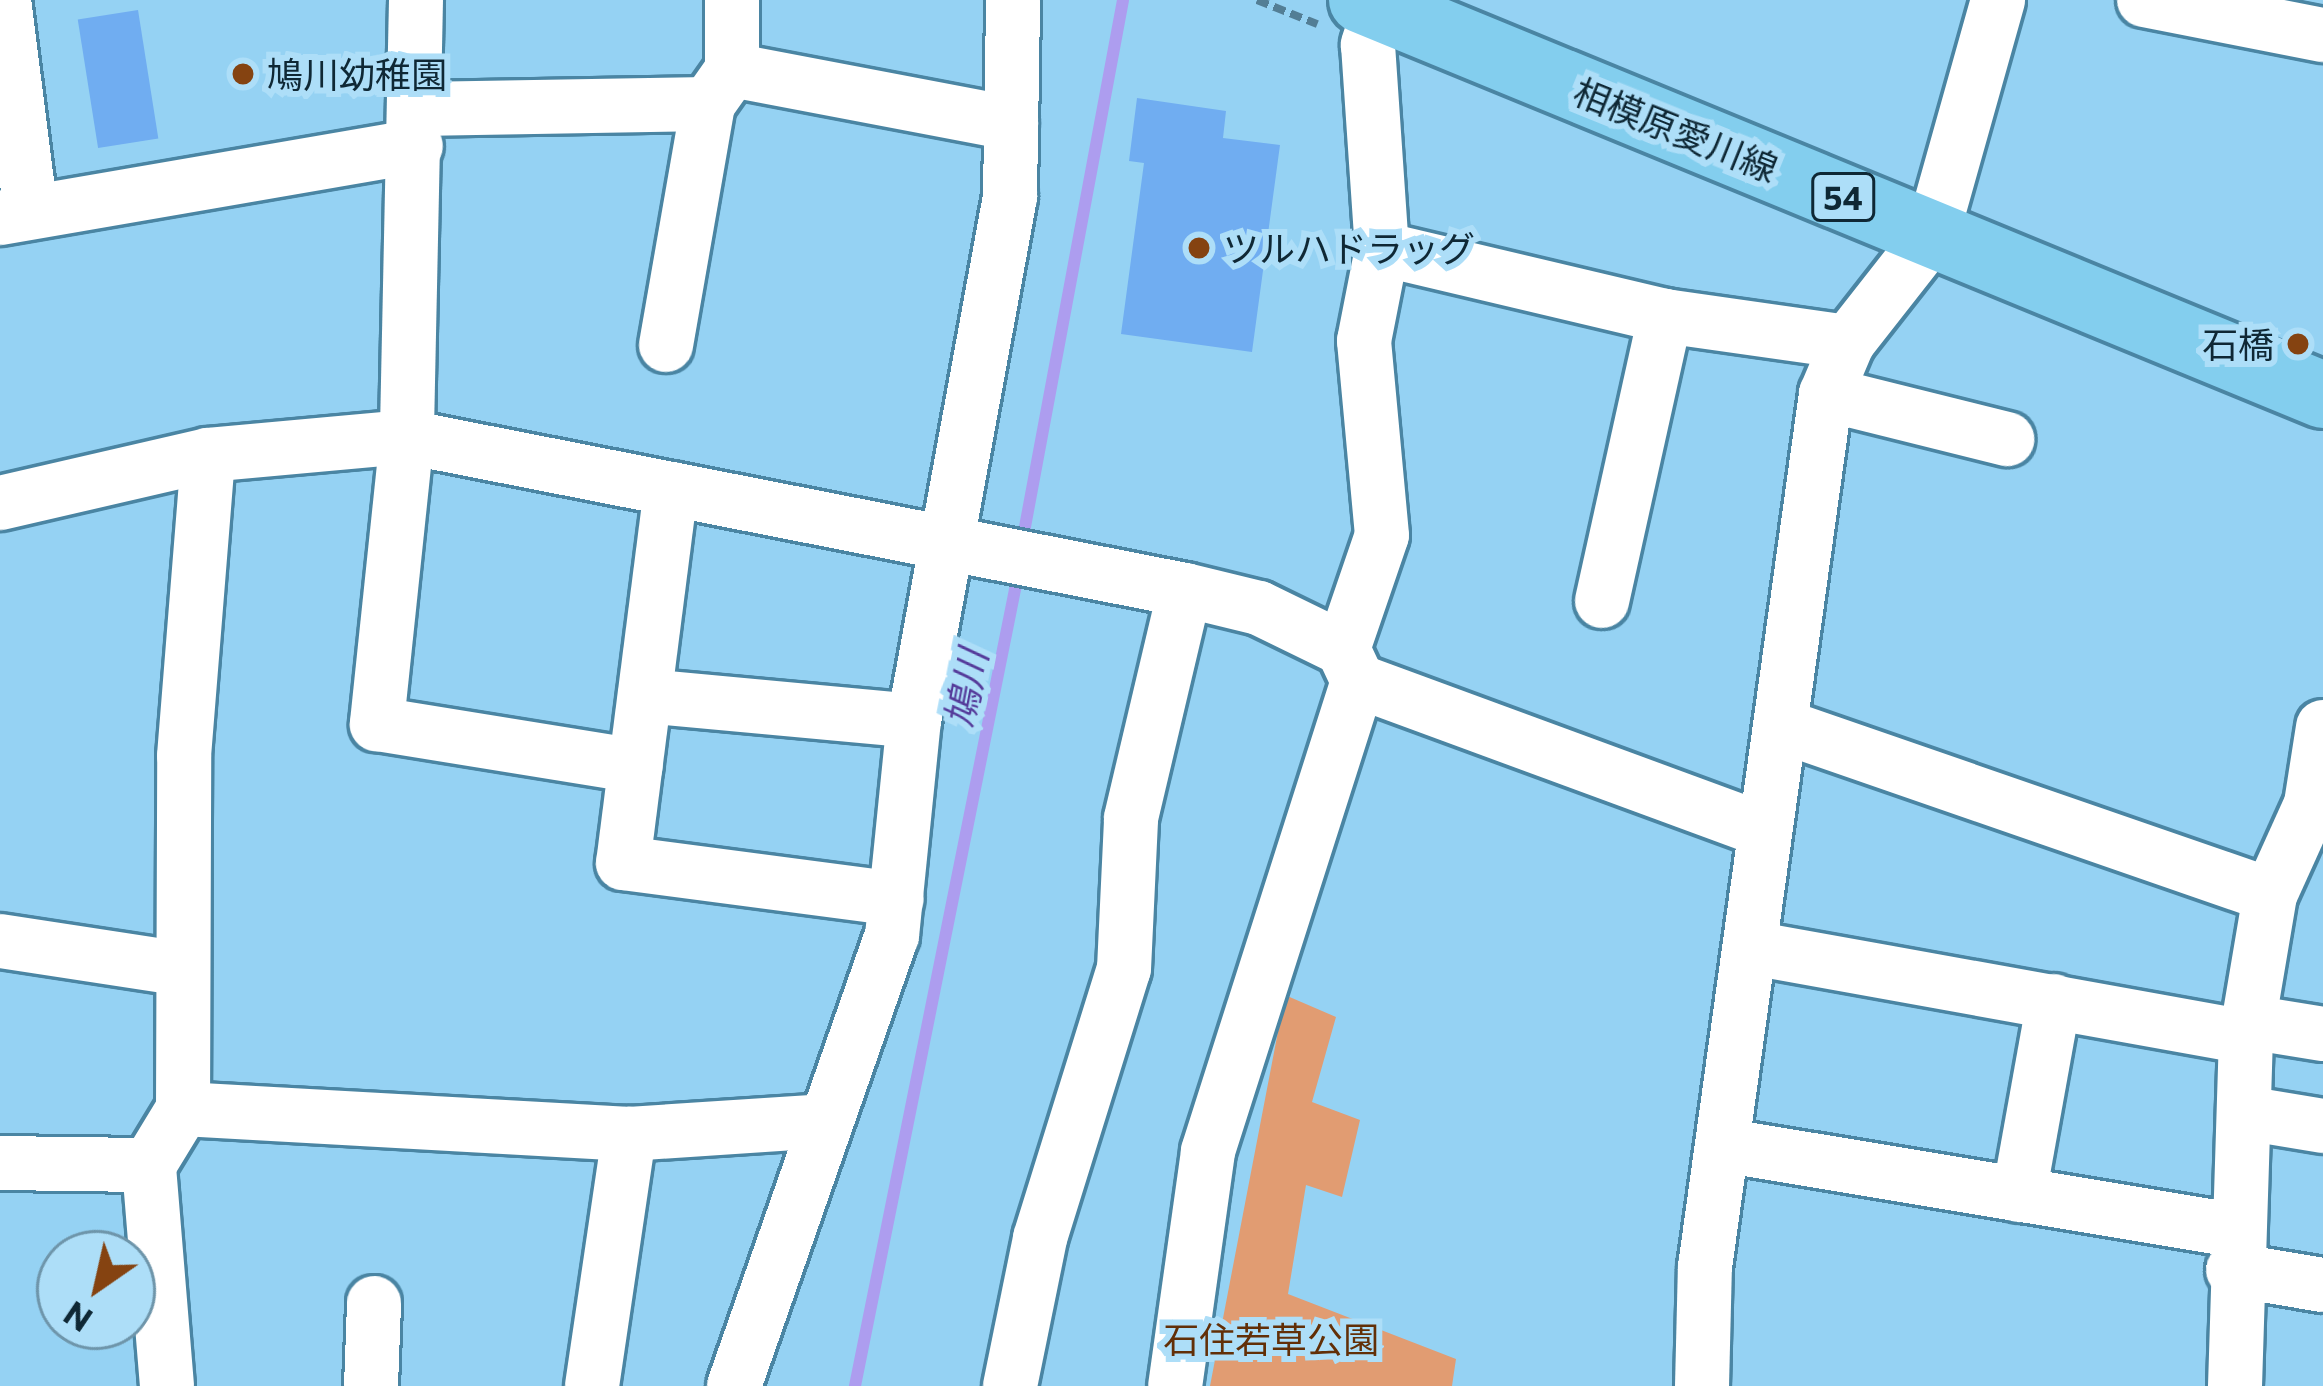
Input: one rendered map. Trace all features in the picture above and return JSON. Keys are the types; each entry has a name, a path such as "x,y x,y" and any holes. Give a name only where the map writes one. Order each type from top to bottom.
{"main road":[{"name":"相模原愛川線","path":"1371,3 2323,395"}],"street":[{"path":"4,0 15,212 417,127 720,87 1011,123"},
{"path":"416,0 417,127 407,437 376,724 636,766"},
{"path":"666,345 720,87 732,0"},
{"path":"734,1386 897,899 914,721 959,545 1010,197 1013,0"},
{"path":"1702,1386 1706,1267 1728,1146 1761,829 1782,726 1826,394 1848,342 1932,235 1998,0"},
{"path":"2144,0 2323,35"},
{"path":"1175,1386 1208,1152 1351,665 1382,535 1364,341 1382,249 1367,45 1371,3"},
{"path":"1382,249 1665,316 1848,342"},
{"path":"1602,601 1665,316"},
{"path":"1826,394 2007,439"},
{"path":"0,503 107,470 208,455 407,437 1259,608 1351,665 1761,829"},
{"path":"167,1386 149,1166 183,1109 184,756 208,455"},
{"path":"671,489 623,863 897,899"},
{"path":"1010,1386 1040,1238 1124,969 1131,818 1184,590"},
{"path":"645,696 914,721"},
{"path":"1782,726 2270,896"},
{"path":"2235,1386 2233,1250 2247,1029 2270,896 2310,850 2323,727"},
{"path":"0,941 182,969"},
{"path":"1752,948 2054,1001 2247,1029 2323,1034"},
{"path":"2019,1195 2054,1001"},
{"path":"183,1109 629,1134 824,1121"},
{"path":"2245,1113 2323,1126"},
{"path":"592,1386 629,1134"},
{"path":"1728,1146 2019,1195 2233,1250 2323,1285"},
{"path":"0,1163 149,1166"},
{"path":"370,1386 374,1303"}],"green space":[{"name":"石住若草公園","path":"1285,995 1336,1017 1312,1102 1360,1120 1342,1197 1306,1185 1288,1294 1456,1359 1452,1386 1210,1386"}],"building":[{"path":"138,10 158,138 98,148 78,20"},
{"name":"ツルハドラッグ","path":"1137,98 1226,111 1223,138 1280,145 1252,352 1121,334 1144,163 1129,161"}],"waterway":[{"name":"鳩川","path":"1022,543 1123,0"},
{"name":"鳩川","path":"855,1386 1019,570"}],"place":[{"name":"鳩川幼稚園","path":"243,74"},
{"name":"ツルハドラッグ","path":"1199,248"},
{"name":"石橋","path":"2298,344"}]}
